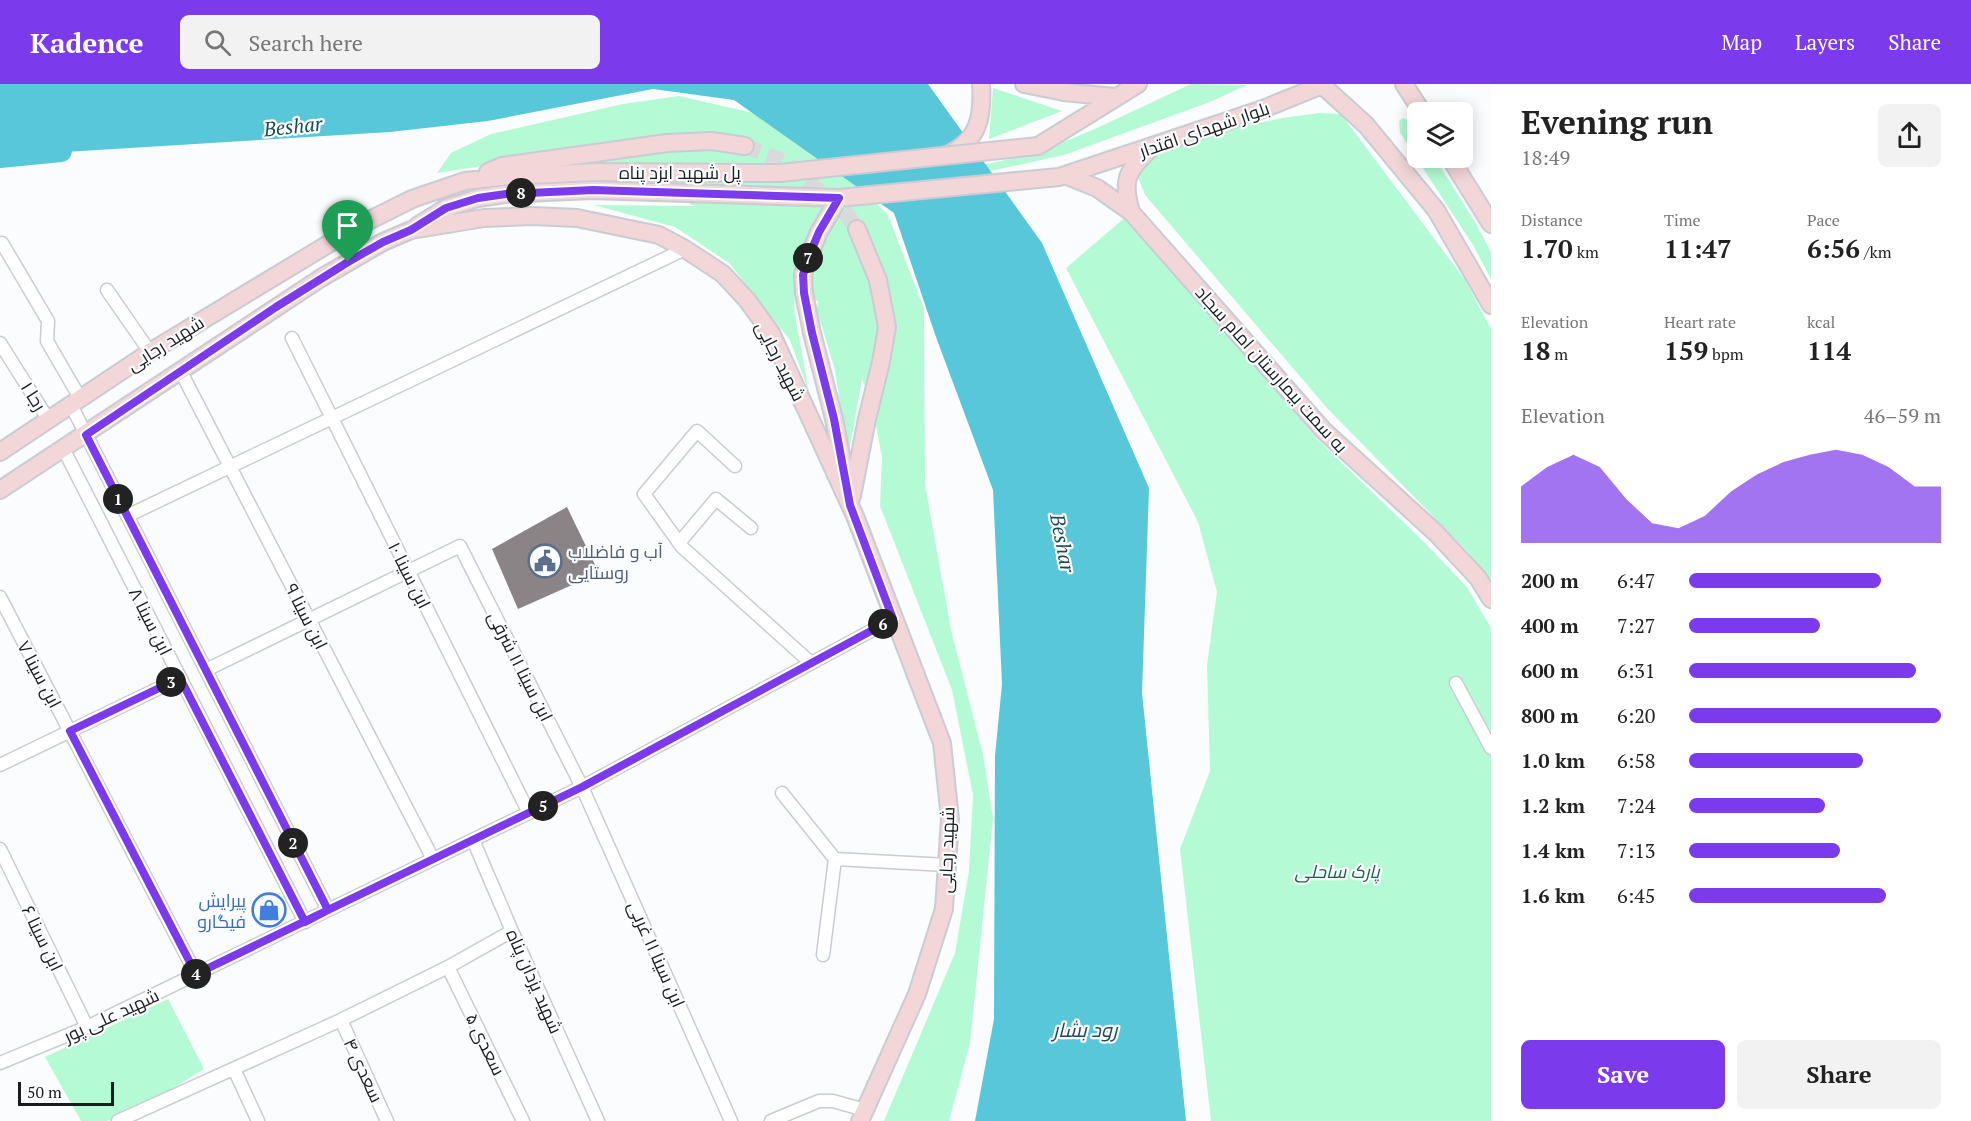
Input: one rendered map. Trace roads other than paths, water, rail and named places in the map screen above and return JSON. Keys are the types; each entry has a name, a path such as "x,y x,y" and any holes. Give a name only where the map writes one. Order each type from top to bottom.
{"main road":[{"path":"946,156 960,150 972,139 982,107 981,84"},
{"path":"1024,84 1064,92 1115,97 1138,84"},
{"name":"بلوار شهدای اقتدار","path":"1062,176 1263,109 1322,84 1366,125 1436,210 1491,305"},
{"path":"1404,84 1416,102"},
{"name":"پل شهید ایزد پناه","path":"333,240 412,198 465,181 510,176 597,172 780,173 1038,146 1115,97"},
{"path":"465,181 502,166 667,143 712,141 745,146"},
{"path":"1131,212 1125,191 1128,176 1138,160 1152,147"},
{"path":"1456,168 1491,224"},
{"name":"پل شهید ایزد پناه","path":"411,230 446,208 478,198 506,194 593,190 844,198 1062,176"},
{"name":"به سمت بیمارستان امام سجاد","path":"1062,176 1097,188 1131,212 1323,430 1436,533 1478,578 1491,599"},
{"path":"844,198 819,232 803,275 812,333 834,419 850,505"},
{"name":"شهید رجایی","path":"0,490 276,307 383,242 411,230 484,218 532,216 577,218 659,235 723,274 747,300 771,333 850,505 942,743 950,819 945,909 917,994 862,1116"},
{"path":"850,505 887,327 878,280 857,229"},
{"path":"333,240 348,262"},
{"name":"شهید رجایی","path":"0,452 150,352 333,240"}],"street":[{"name":"ابن سینا ۸","path":"2,243 48,321 46,341 76,401 86,435 328,910"},
{"path":"127,516 685,249"},
{"path":"107,290 150,352"},
{"name":"ابن سینا ۱۰","path":"292,338 529,813"},
{"name":"رجا ۱","path":"0,343 48,419"},
{"name":"ابن سینا ۹","path":"181,372 433,859"},
{"path":"735,466 697,431 644,494 679,543 811,663"},
{"name":"ابن سینا ۸","path":"63,448 305,922"},
{"path":"679,543 716,499 751,528"},
{"name":"ابن سینا ۱۱ شرقی","path":"408,571 460,546 582,787"},
{"path":"206,670 408,571"},
{"name":"ابن سینا ۷","path":"0,597 196,974"},
{"name":"شهید علی پور","path":"0,1063 87,1027 582,787 893,619"},
{"path":"0,765 180,678"},
{"path":"1456,683 1491,748"},
{"name":"ابن سینا ۱۱ غربی","path":"582,787 732,1121"},
{"path":"782,793 835,859 824,955"},
{"name":"شهید یزدان پناه","path":"473,840 598,1121"},
{"name":"ابن سینا ۶","path":"0,849 87,1027"},
{"path":"835,859 947,865"},
{"path":"118,1121 131,1118 341,1020 448,967 512,931"},
{"name":"سعدی ۵","path":"448,967 523,1121"},
{"name":"سعدی ۴","path":"341,1020 387,1121"},
{"path":"234,1069 258,1121"},
{"path":"771,1121 819,1101 833,1101 862,1116"}],"water":[{"name":"رود بشار","path":"0,84 928,84 1042,243 1149,488 1142,693 1186,1121 975,1121 994,1019 995,756 1002,684 993,490 936,337 894,213 734,100 653,89 488,121 390,132 0,156"}],"waterway":[{"name":"Beshar","path":"0,157 61,151"}],"tunnel":[{"path":"745,146 785,162 848,216 857,229"}],"place":[{"name":"آب و فاضلاب روستایی","path":"545,561"},
{"name":"پیرایش فیگارو","path":"269,910"}],"park label":[{"name":"پارک ساحلی","path":"1337,871"}]}
